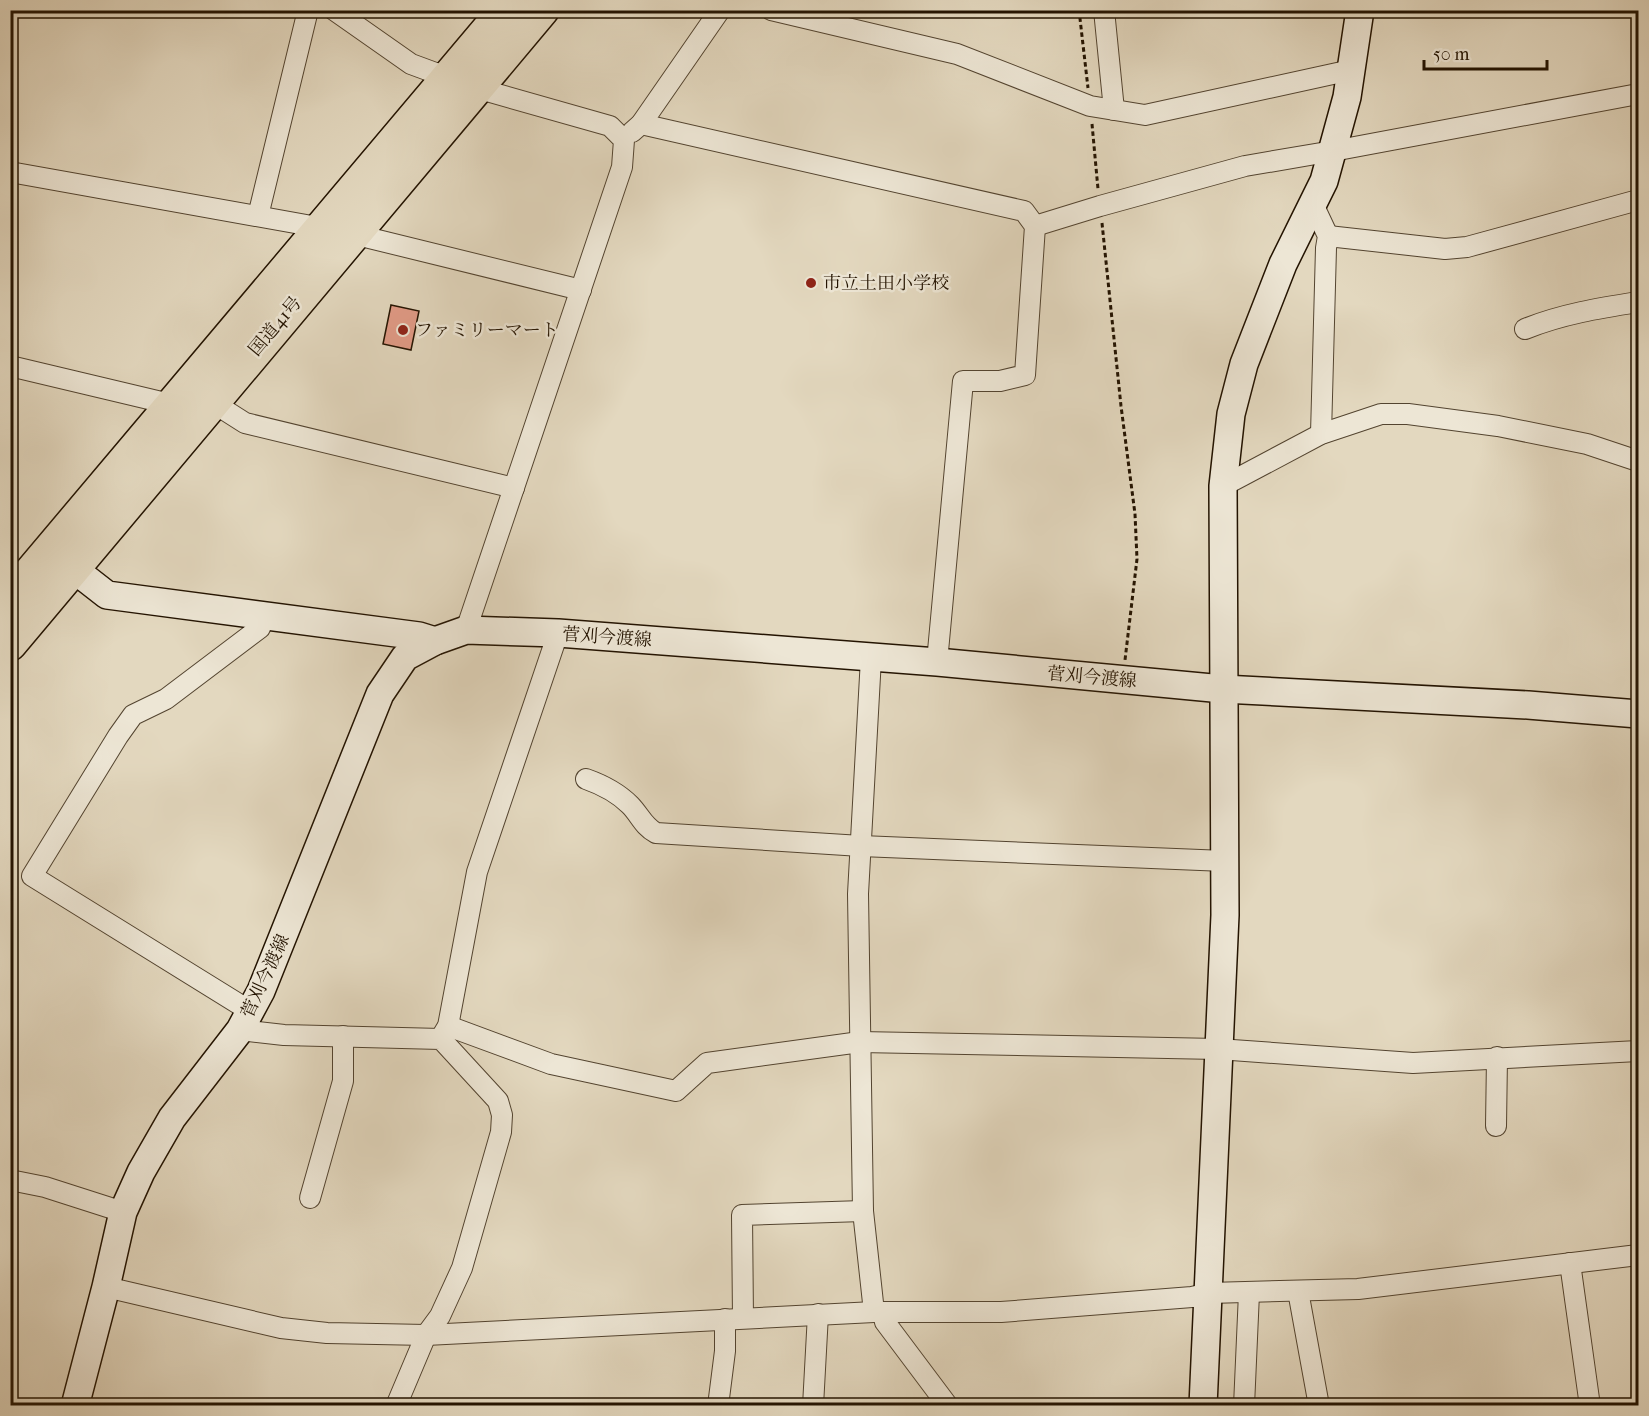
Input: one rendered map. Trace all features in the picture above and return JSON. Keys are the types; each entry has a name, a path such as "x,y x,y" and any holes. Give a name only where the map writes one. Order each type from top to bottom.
{"highway":[{"name":"国道41号","path":"10,644 62,560 174,405 338,231 463,82 542,10"},
{"name":"国道41号","path":"463,82 495,18"},
{"name":"国道41号","path":"10,597 62,560 212,402 338,231"}],"main road":[{"path":"1203,1406 1225,915 1223,486 1231,414 1244,364 1283,264 1324,181 1347,97 1360,10"},
{"path":"62,560 107,595 419,636 435,641"},
{"name":"菅刈今渡線","path":"80,1404 123,1212 141,1172 172,1118 245,1021 261,991 380,694 405,657 435,641 466,630 558,633 937,662 1223,689 1527,705 1638,714"}],"street":[{"path":"258,216 309,10"},
{"path":"334,10 411,64 610,126 624,140"},
{"path":"466,630 622,167 624,140 641,124 720,10"},
{"path":"771,10 957,54 1090,106 1145,115 1351,70"},
{"path":"1104,10 1114,110"},
{"path":"1035,226 1245,166 1333,152 1638,94"},
{"path":"641,124 1024,212 1035,226 1025,375 1000,381 963,381 937,662"},
{"path":"10,172 338,231 580,290"},
{"path":"1328,236 1445,249 1467,247 1638,200"},
{"path":"1313,204 1328,236 1321,434"},
{"path":"1525,329 1582,311 1638,302"},
{"path":"10,366 174,405"},
{"path":"212,402 245,423 514,488"},
{"path":"1223,486 1321,434 1381,414 1408,414 1509,428 1587,444 1638,461"},
{"path":"265,615 261,628 166,699 133,715 32,876 245,1021 284,1035 343,1036 444,1032 551,1064 676,1091 706,1063 860,1042 1218,1049 1413,1063 1638,1051"},
{"path":"396,1406 426,1335 440,1316 462,1268 501,1132 502,1115 498,1101 444,1032 477,872 558,633"},
{"path":"871,658 858,894 863,1211 879,1312 948,1406"},
{"path":"586,779 608,787 630,805 646,828 656,833 861,846 1225,861"},
{"path":"310,1198 343,1081 343,1036"},
{"path":"1496,1126 1497,1057"},
{"path":"10,1180 45,1188 123,1212"},
{"path":"718,1406 725,1351 734,1319 741,1215 863,1211"},
{"path":"106,1287 281,1328 327,1333 426,1335 818,1314 1001,1312 1192,1297 1209,1293 1358,1288 1638,1256"},
{"path":"1570,1263 1590,1399"},
{"path":"1298,1291 1320,1406"},
{"path":"1244,1406 1249,1293"},
{"path":"813,1406 818,1314"}],"path":[{"path":"1079,10 1108,267 1120,406 1135,514 1137,559 1125,662"},
{"path":"10,1311 14,1312 10,1327"}],"building":[{"path":"391,305 419,311 411,350 383,344"}],"place":[{"name":"市立土田小学校","path":"811,283"},
{"name":"ファミリーマート","path":"403,330"}]}
